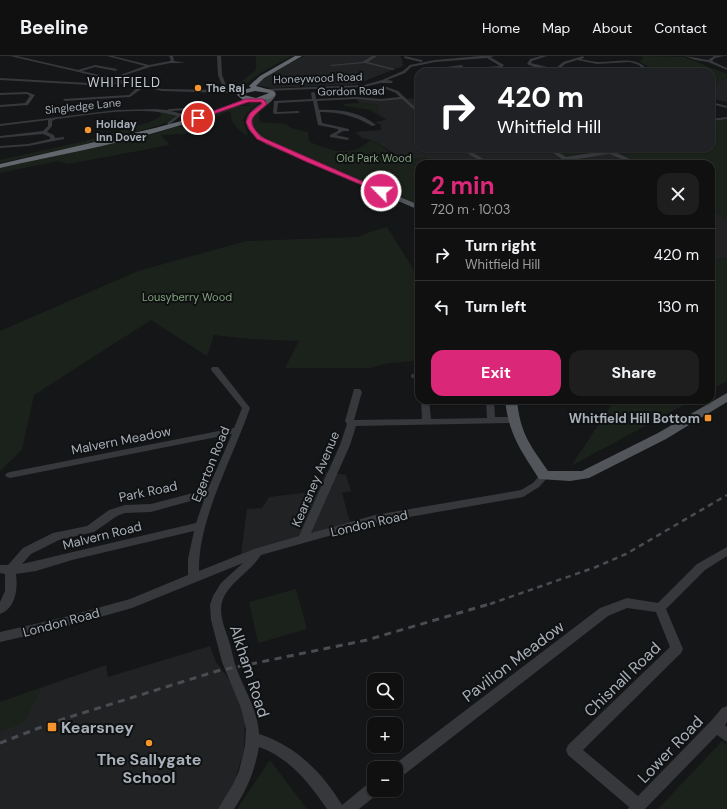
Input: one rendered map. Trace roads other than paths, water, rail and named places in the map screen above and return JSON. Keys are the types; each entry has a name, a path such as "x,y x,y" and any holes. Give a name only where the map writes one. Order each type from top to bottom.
{"highway":[{"path":"249,90 268,70 294,56"},
{"path":"0,166 127,137 186,117 235,103 268,73 299,56"},
{"path":"48,155 169,124 186,117 267,98 273,94 271,91 249,90"},
{"path":"249,90 254,100"}],"main road":[{"path":"273,94 270,100 252,114 248,122 251,129 259,138 415,206"},
{"path":"254,100 264,101 265,104 263,105"},
{"path":"511,404 513,420 521,441 544,476 570,476 584,475 662,436 727,397"}],"street":[{"path":"12,56 81,70 167,91 218,92 226,90 249,90"},
{"path":"109,56 149,66"},
{"path":"171,56 173,60 171,62"},
{"path":"219,56 220,75 226,90"},
{"path":"405,56 418,60 435,61 490,57 503,66 487,68 482,64"},
{"path":"405,56 410,66"},
{"path":"537,68 529,64 529,62 545,56"},
{"path":"558,68 564,63 586,56"},
{"path":"629,56 629,61"},
{"path":"687,56 727,69"},
{"path":"709,62 714,58 722,56"},
{"path":"362,57 374,57"},
{"path":"365,62 374,57"},
{"path":"333,59 347,60 350,63"},
{"path":"578,59 601,66 624,65"},
{"path":"373,84 404,72 410,66 435,61"},
{"path":"601,66 629,61 639,64 644,68"},
{"path":"114,78 149,66 171,62 184,63"},
{"path":"332,65 365,62 393,69"},
{"path":"81,70 102,67 116,70"},
{"path":"448,67 454,68"},
{"path":"395,76 392,79 397,92"},
{"path":"0,79 89,84 130,82"},
{"path":"380,81 394,84"},
{"path":"373,84 380,87"},
{"name":"Honeywood Road","path":"249,90 299,86 373,84"},
{"path":"386,87 394,84"},
{"path":"61,103 64,98 130,96 137,88 143,86"},
{"path":"386,87 397,92 415,109"},
{"name":"Honeywood Road","path":"273,94 287,90 386,87"},
{"path":"353,90 356,98"},
{"path":"0,94 27,93 32,95 26,104 0,106"},
{"path":"313,93 320,124 347,130"},
{"name":"Gordon Road","path":"298,112 276,113 276,102 356,98 381,100 403,98"},
{"path":"715,104 727,107"},
{"name":"Singledge Lane","path":"167,111 179,108 206,108"},
{"name":"Singledge Lane","path":"0,126 104,111 157,110 167,111 186,117"},
{"path":"318,111 352,113 374,125"},
{"path":"44,132 50,126 50,120 55,118"},
{"path":"715,120 727,118"},
{"path":"0,126 18,126 26,124"},
{"path":"340,129 341,131 332,136 347,139"},
{"path":"0,137 44,132 52,136 53,140"},
{"path":"0,147 28,145 62,138"},
{"path":"469,152 482,160"},
{"path":"554,152 565,159 610,152 629,160"},
{"name":"Egerton Road","path":"194,578 192,565 200,526 246,408 215,369"},
{"path":"352,423 349,421 358,392 357,391"},
{"path":"425,404 427,422"},
{"path":"490,404 491,419"},
{"name":"Kearsney Avenue","path":"303,539 345,445 352,423 491,419 513,420"},
{"name":"Malvern Meadow","path":"10,475 237,430"},
{"name":"London Road","path":"0,637 61,623 132,603 258,552 375,519 523,494 536,485 544,476"},
{"name":"Park Road","path":"5,570 27,551 56,536 90,529 113,513 125,509 151,508 213,491"},
{"name":"Malvern Road","path":"5,570 25,570 63,558 200,526"},
{"path":"660,608 701,567 727,551"},
{"name":"Alkham Road","path":"225,809 240,786 250,759 253,739 251,721 230,669 216,622 215,611 217,600 222,591 234,576 252,560 258,552"},
{"path":"0,609 7,603 12,587 5,570"},
{"name":"Pavilion Meadow","path":"403,767 604,612 627,603 660,608"},
{"name":"Chisnall Road","path":"637,807 573,750 677,649 660,608"},
{"name":"Lower Road","path":"637,807 716,726 727,712"},
{"path":"716,726 727,735"},
{"path":"253,739 266,742 279,749 308,772 336,809"},
{"path":"347,809 367,793"}],"railway":[{"path":"492,603 596,567 626,554 727,495"},
{"path":"0,743 57,721 217,671 367,640 492,603"}],"place":[{"name":"The Raj","path":"198,88"},
{"name":"Holiday Inn Dover","path":"88,130"},
{"name":"Whitfield Hill Bottom","path":"708,418"},
{"name":"Kearsney","path":"52,727"},
{"name":"The Sallygate School","path":"149,743"}],"district":[{"name":"WHITFIELD","path":"124,82"}],"park label":[{"name":"Old Park Wood","path":"374,158"},
{"name":"Lousyberry Wood","path":"187,297"}]}
